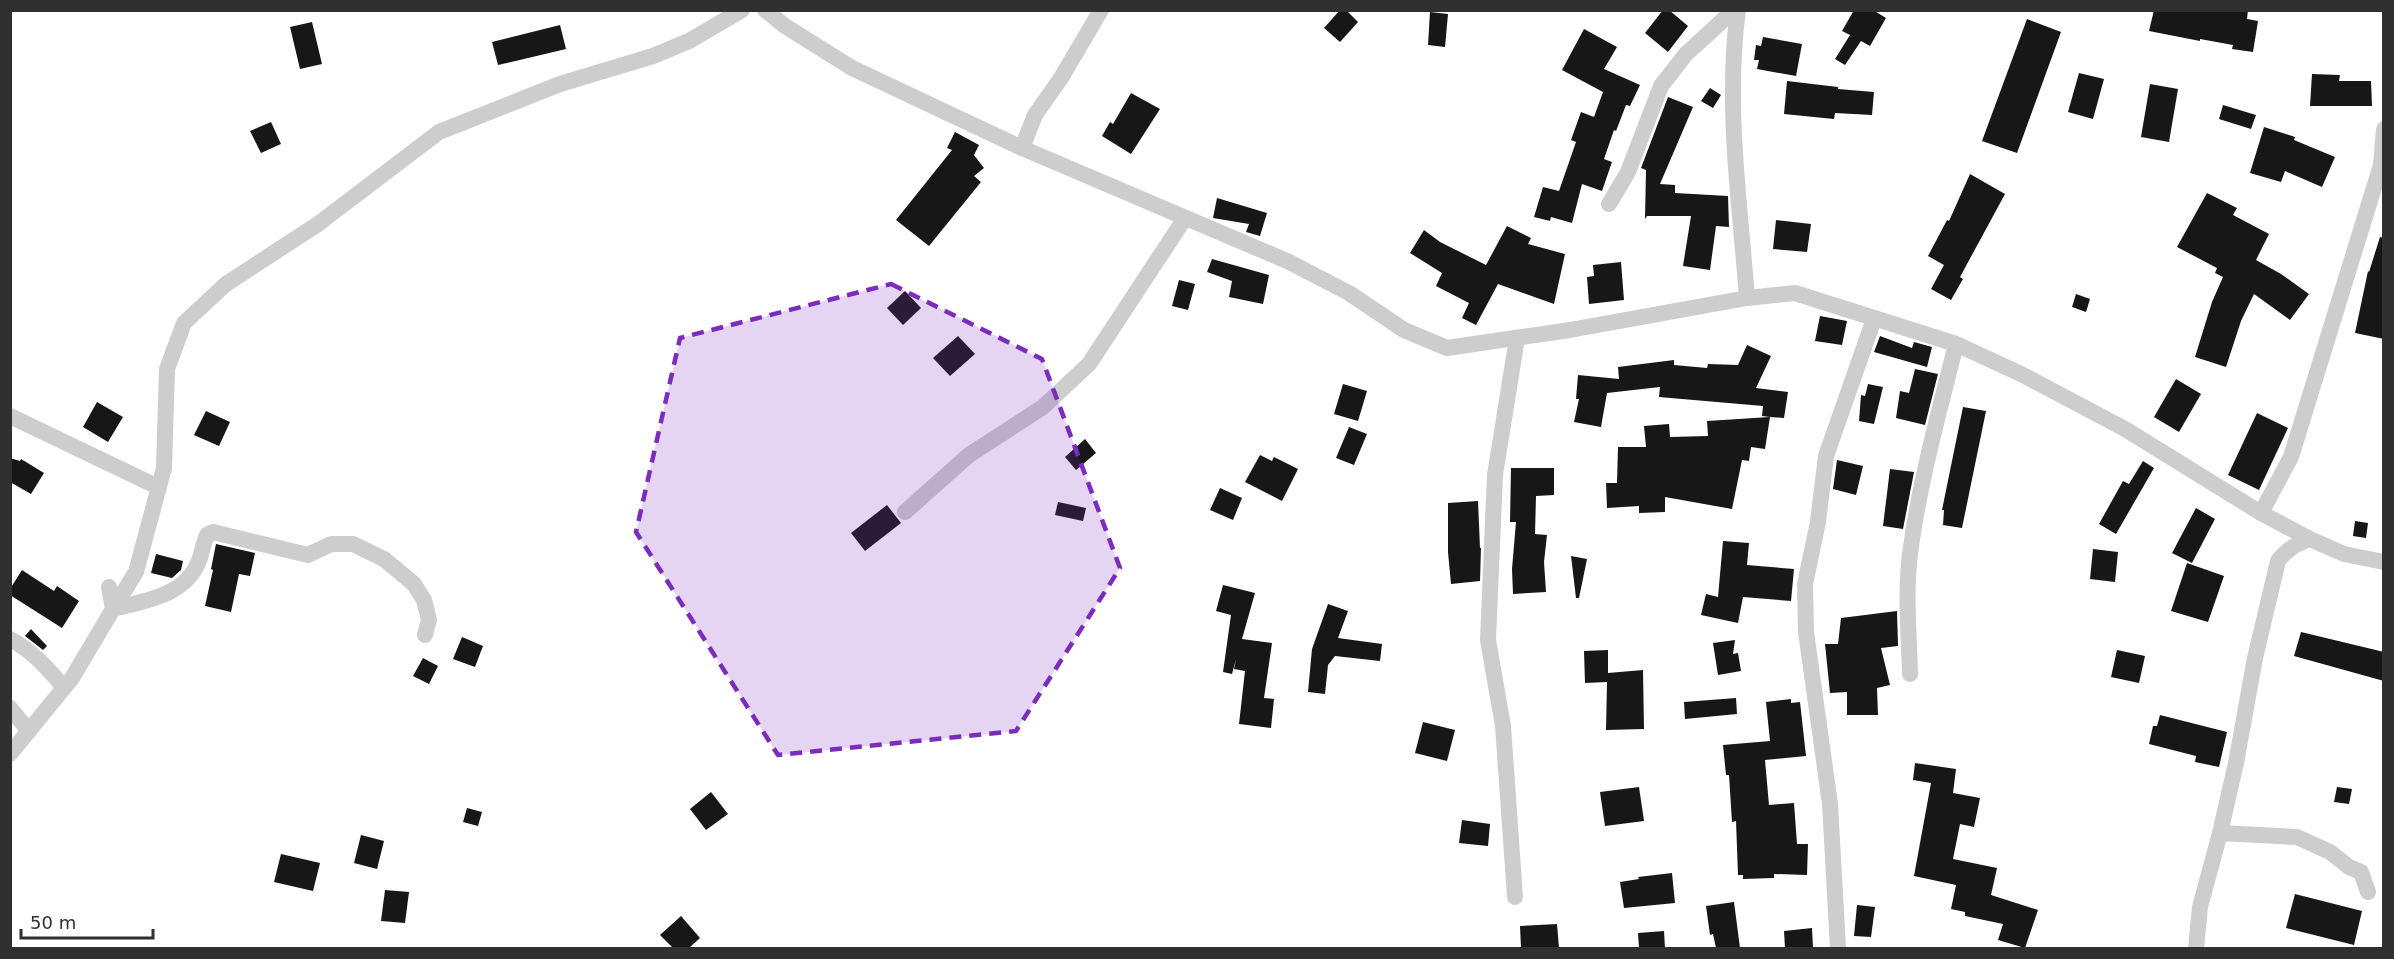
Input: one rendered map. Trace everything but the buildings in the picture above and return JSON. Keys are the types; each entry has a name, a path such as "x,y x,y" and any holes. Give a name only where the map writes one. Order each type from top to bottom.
{"street":[{"path":"10,754 64,688 136,572 164,468 167,369 184,323 226,284 318,224 439,132 560,84 653,56 689,41 742,10"},
{"path":"765,10 785,26 852,68 1022,148 1287,261 1349,293 1404,330 1447,348 1747,298 1795,293 1956,344 2021,374 2125,429 2261,513 2310,539 2343,554 2384,562"},
{"path":"1022,148 1035,116 1061,78 1101,10"},
{"path":"1609,204 1628,172 1660,86 1686,54 1736,10"},
{"path":"1736,10 1733,46 1733,110 1747,298"},
{"path":"2261,513 2291,457 2381,165 2384,129"},
{"path":"905,512 969,455 1043,407 1089,364 1185,218"},
{"path":"1838,948 1830,804 1806,632 1805,584 1820,513 1826,456 1874,319"},
{"path":"1515,897 1503,726 1488,640 1496,475 1517,338"},
{"path":"1910,674 1908,574 1910,553 1930,448 1956,344"},
{"path":"10,416 158,487"},
{"path":"113,609 174,591 184,583 198,564 207,535 213,532 308,555 331,544 353,544 384,559 414,584 424,600 429,620 425,635"},
{"path":"2196,948 2200,907 2236,763 2255,658 2278,561 2284,552 2297,543 2310,539"},
{"path":"109,587 113,609"},
{"path":"10,639 20,644 56,677 64,688"},
{"path":"10,708 29,731"},
{"path":"2220,833 2297,837 2330,852 2349,867 2361,872 2368,892"}],"highlighted area":[{"path":"891,284 1042,359 1120,568 1016,731 778,755 636,532 680,338"}]}
